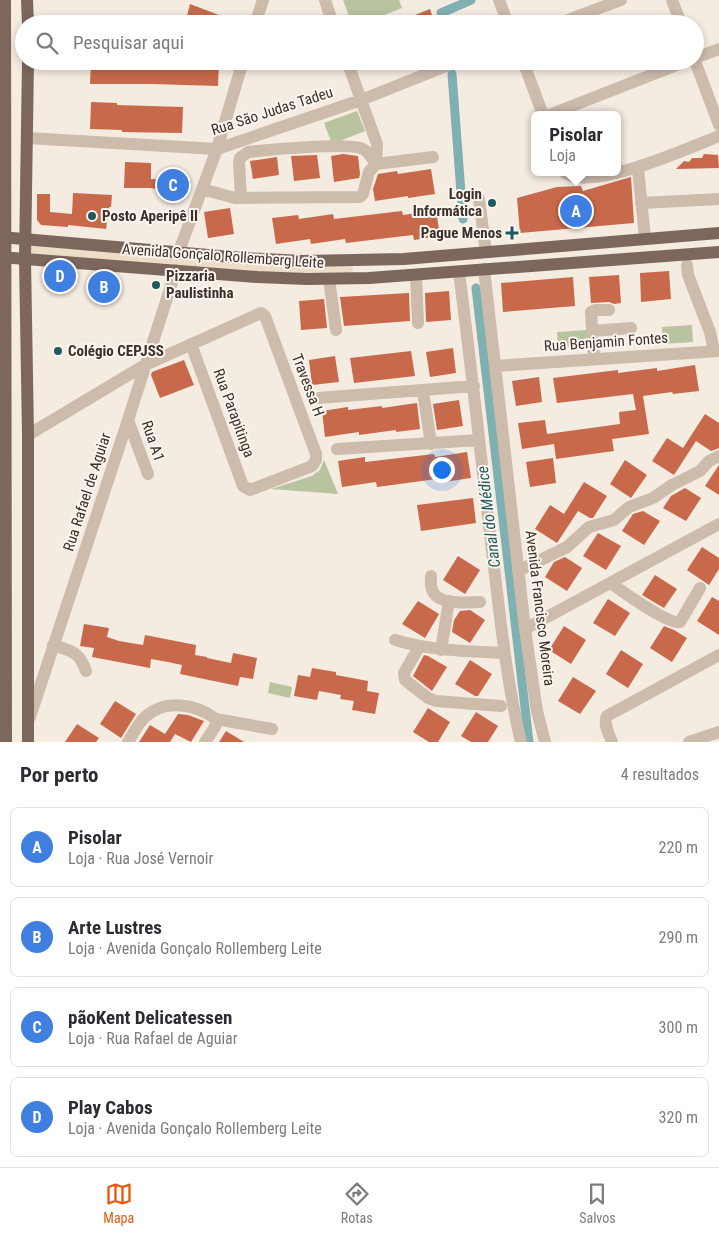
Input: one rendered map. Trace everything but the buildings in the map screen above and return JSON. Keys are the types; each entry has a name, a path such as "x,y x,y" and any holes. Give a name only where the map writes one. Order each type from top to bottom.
{"main road":[{"path":"4,735 2,105 5,0"},
{"path":"27,0 28,15"},
{"path":"28,70 25,259 28,435 28,742"},
{"name":"Avenida Gonçalo Rollemberg Leite","path":"2,238 179,251 243,258 303,261 404,259 645,238 719,234"},
{"name":"Avenida Gonçalo Rollemberg Leite","path":"3,257 257,277 329,279 458,272 719,252"},
{"path":"369,278 361,273 363,266 404,259"}],"street":[{"path":"259,15 263,0"},
{"path":"325,0 330,15"},
{"path":"499,0 505,15"},
{"path":"672,0 678,15"},
{"path":"581,15 618,1"},
{"path":"704,56 719,49"},
{"path":"179,251 217,149 241,70"},
{"path":"202,189 225,196 241,198 360,197 363,194 369,172 376,164 377,144 350,70"},
{"name":"Rua São Judas Tadeu","path":"26,138 217,149 361,100 436,70"},
{"path":"526,70 542,111"},
{"path":"559,111 664,70"},
{"path":"699,70 719,125"},
{"path":"621,172 638,168 719,136"},
{"path":"241,198 239,163 240,158 248,152 357,147 368,153 376,164"},
{"path":"376,164 433,157"},
{"path":"638,168 645,238"},
{"path":"570,176 575,178 604,176"},
{"path":"478,199 486,252"},
{"path":"641,203 719,199"},
{"path":"687,265 688,275 717,351"},
{"name":"Avenida Francisco Moreira","path":"484,269 525,629 537,711 545,742"},
{"name":"Rua Rafael de Aguiar","path":"27,724 53,664 53,645 176,270"},
{"path":"458,272 474,386 499,653 521,742"},
{"path":"416,274 418,323"},
{"path":"329,279 336,330"},
{"path":"594,359 591,312 595,310 609,310"},
{"name":"Travessa H","path":"191,344 261,313 265,316 316,454 316,460 312,466 250,490"},
{"path":"592,331 631,328"},
{"path":"28,435 145,365 191,344"},
{"name":"Rua Parapitinga","path":"191,344 244,486 250,490"},
{"name":"Rua Benjamin Fontes","path":"496,366 717,351"},
{"path":"318,398 474,386"},
{"path":"422,391 431,444"},
{"name":"Rua A1","path":"128,420 148,474"},
{"path":"337,449 479,440"},
{"path":"518,571 567,547 589,527 614,520 628,507 653,498 672,485 695,474 719,456"},
{"path":"525,629 719,524"},
{"path":"431,576 432,592 438,597 449,601 480,602"},
{"path":"610,583 675,623 680,622 700,588"},
{"path":"441,650 449,601"},
{"path":"395,640 420,647 441,650 499,653"},
{"path":"53,645 78,656 82,660 86,671"},
{"path":"420,647 404,673 404,677 405,680 428,698 436,701 501,706"},
{"path":"612,742 606,726 605,720 607,716 719,655"},
{"path":"128,742 145,717 157,710 171,706 186,705 216,718 272,729"},
{"path":"205,742 215,727 216,718"},
{"path":"689,742 719,732"}],"green space":[{"path":"343,0 399,0 402,8 384,15 349,15"},
{"path":"357,111 365,131 332,144 324,123"},
{"path":"692,325 693,342 663,344 662,327"},
{"path":"587,330 588,346 558,348 557,332"},
{"path":"324,460 338,494 271,489 312,476 320,470"},
{"path":"270,682 292,687 290,698 268,693"}],"shaded area":[{"path":"31,245 353,266 352,273 355,275 216,270 30,253"}],"waterway":[{"path":"441,15 441,13 471,0"},
{"path":"452,74 463,219"},
{"name":"Canal do Médice","path":"476,288 529,742"}],"place":[{"name":"pãoKent Delicatessen","path":"173,185"},
{"name":"Login Informática","path":"492,203"},
{"name":"Pisolar","path":"576,211"},
{"name":"Posto Aperipê II","path":"92,216"},
{"name":"Pague Menos","path":"512,233"},
{"name":"Play Cabos","path":"60,276"},
{"name":"Pizzaria Paulistinha","path":"156,285"},
{"name":"Arte Lustres","path":"104,287"},
{"name":"Colégio CEPJSS","path":"58,351"}]}
